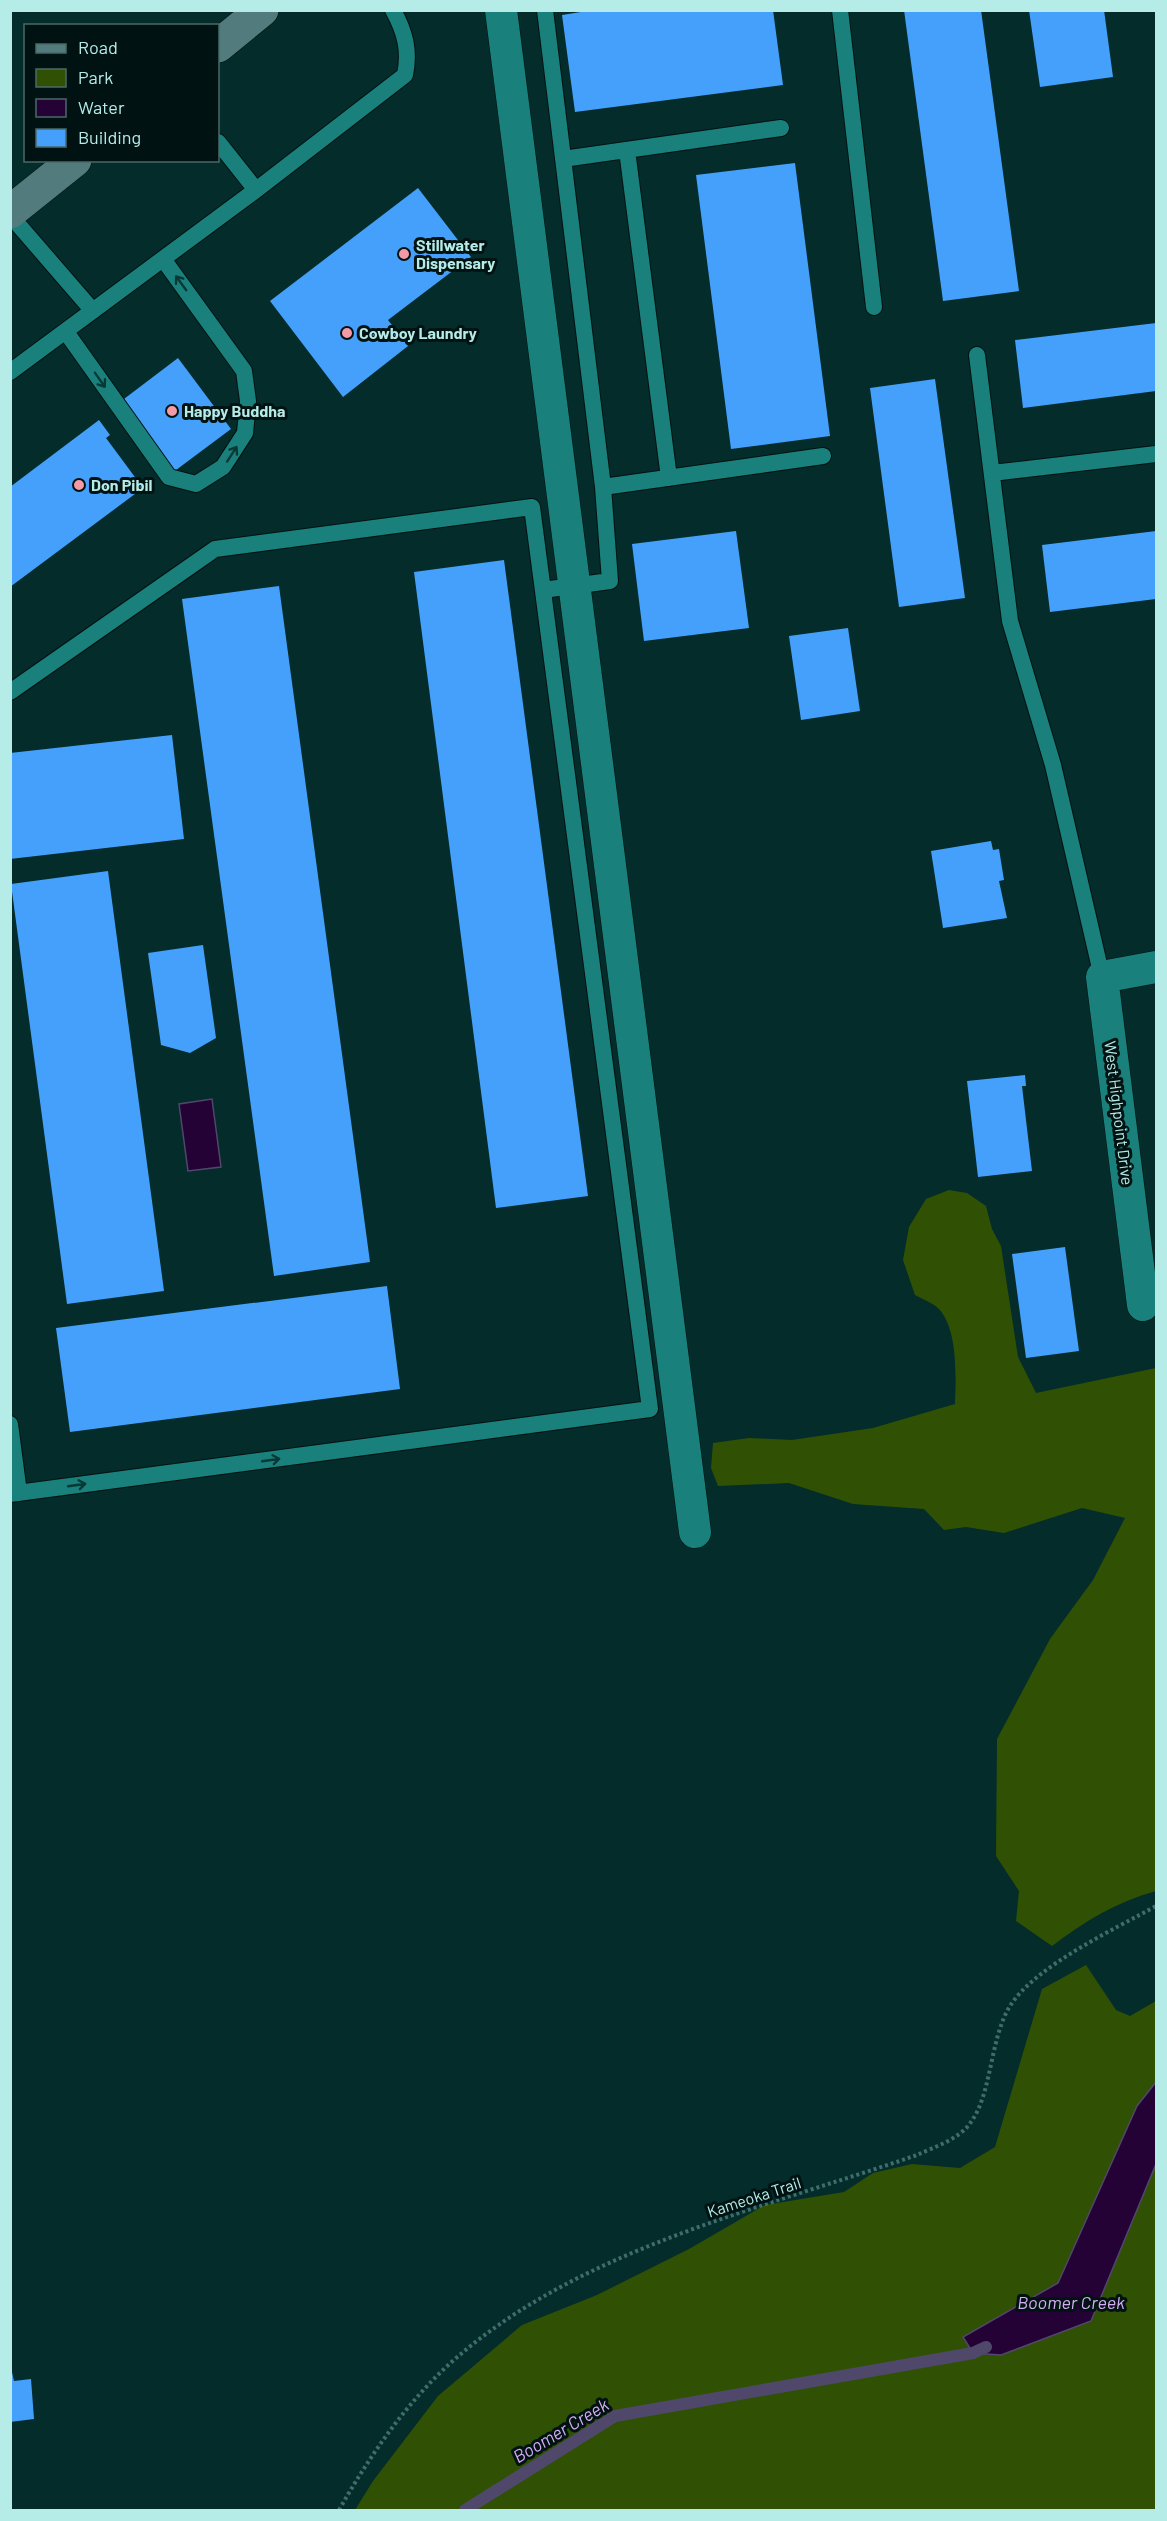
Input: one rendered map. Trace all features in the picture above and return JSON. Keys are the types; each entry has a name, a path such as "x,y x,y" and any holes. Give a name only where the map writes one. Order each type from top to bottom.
{"main road":[{"path":"219,45 262,10"},
{"path":"10,214 73,162"}],"street":[{"path":"501,10 695,1532"},
{"path":"1102,977 1156,967"},
{"name":"West Highpoint Drive","path":"1102,977 1143,1305"}],"lane":[{"path":"10,372 256,190 405,75 409,55 403,29 393,10"},
{"path":"543,590 610,581 603,487 545,10"},
{"path":"840,10 874,307"},
{"path":"563,159 781,128"},
{"path":"219,143 256,190"},
{"path":"627,150 669,478"},
{"path":"10,214 93,311"},
{"path":"66,332 170,477 196,484 223,467 245,433 248,401 244,371 163,259"},
{"path":"977,355 1010,621 1053,765 1102,977"},
{"path":"992,473 1156,454"},
{"path":"603,487 823,456"},
{"path":"10,692 215,549 532,507 650,1409 15,1494 10,1424"}],"path":[{"name":"Kameoka Trail","path":"339,2511 365,2463 404,2412 444,2369 523,2308 596,2269 694,2230 906,2158 948,2141 971,2123 1010,2006 1026,1986 1046,1971 1156,1906"}],"green space":[{"path":"949,1190 967,1193 986,1206 992,1229 1001,1246 1018,1357 1036,1393 1156,1368 1156,1891 1141,1895 1101,1913 1052,1946 1016,1921 1019,1891 996,1856 997,1739 1050,1639 1093,1580 1125,1518 1082,1508 1004,1533 966,1527 944,1530 924,1509 853,1504 789,1483 718,1486 711,1468 713,1443 749,1438 792,1440 873,1428 955,1404 956,1381 950,1329 939,1309 915,1295 903,1260 909,1227 926,1199"},
{"path":"1086,1965 1116,2010 1130,2016 1156,2001 1156,2082 1137,2106 1058,2283 963,2337 1091,2321 1156,2164 1156,2510 355,2510 373,2481 438,2396 522,2325 597,2295 689,2249 765,2205 844,2192 873,2173 912,2164 960,2168 995,2147 1042,1989"}],"water":[{"path":"212,1099 221,1167 188,1171 179,1104"},
{"name":"Boomer Creek","path":"1156,2082 1156,2164 1091,2321 1001,2355 973,2353 963,2337 1058,2283 1137,2106"}],"building":[{"path":"593,10 773,10 783,85 575,112 562,15"},
{"path":"904,10 981,10 1019,291 943,301"},
{"path":"1029,10 1104,10 1113,77 1040,87"},
{"path":"795,163 830,436 731,449 696,175"},
{"path":"418,188 471,257 388,320 408,346 343,397 270,301"},
{"path":"1156,323 1156,391 1023,408 1015,340"},
{"name":"Happy Buddha","path":"178,358 231,429 172,473 120,402"},
{"path":"935,379 965,598 899,607 870,388"},
{"name":"Don Pibil","path":"99,420 110,435 106,438 143,488 10,587 10,487"},
{"path":"736,531 749,628 644,641 632,544"},
{"path":"1156,531 1156,599 1050,612 1042,545"},
{"path":"504,560 588,1196 496,1208 414,572"},
{"path":"279,586 370,1262 274,1276 182,599"},
{"path":"848,628 860,711 801,720 789,636"},
{"path":"172,735 184,839 10,859 10,753"},
{"path":"991,841 993,850 999,849 1004,880 999,881 1007,918 943,928 931,851"},
{"path":"108,871 164,1291 67,1304 11,884"},
{"path":"203,945 216,1038 190,1053 161,1045 148,953"},
{"path":"1025,1075 1026,1086 1022,1086 1032,1171 978,1177 967,1081"},
{"path":"1065,1247 1079,1351 1026,1358 1012,1254"},
{"path":"387,1286 400,1389 70,1432 56,1328"},
{"path":"10,2363 14,2381 31,2379 34,2419 10,2422"}],"waterway":[{"name":"Boomer Creek","path":"465,2510 615,2416 973,2353 986,2347"}],"place":[{"name":"Stillwater Dispensary","path":"404,254"},
{"name":"Cowboy Laundry","path":"347,333"},
{"name":"Happy Buddha","path":"172,411"},
{"name":"Don Pibil","path":"79,485"}]}
